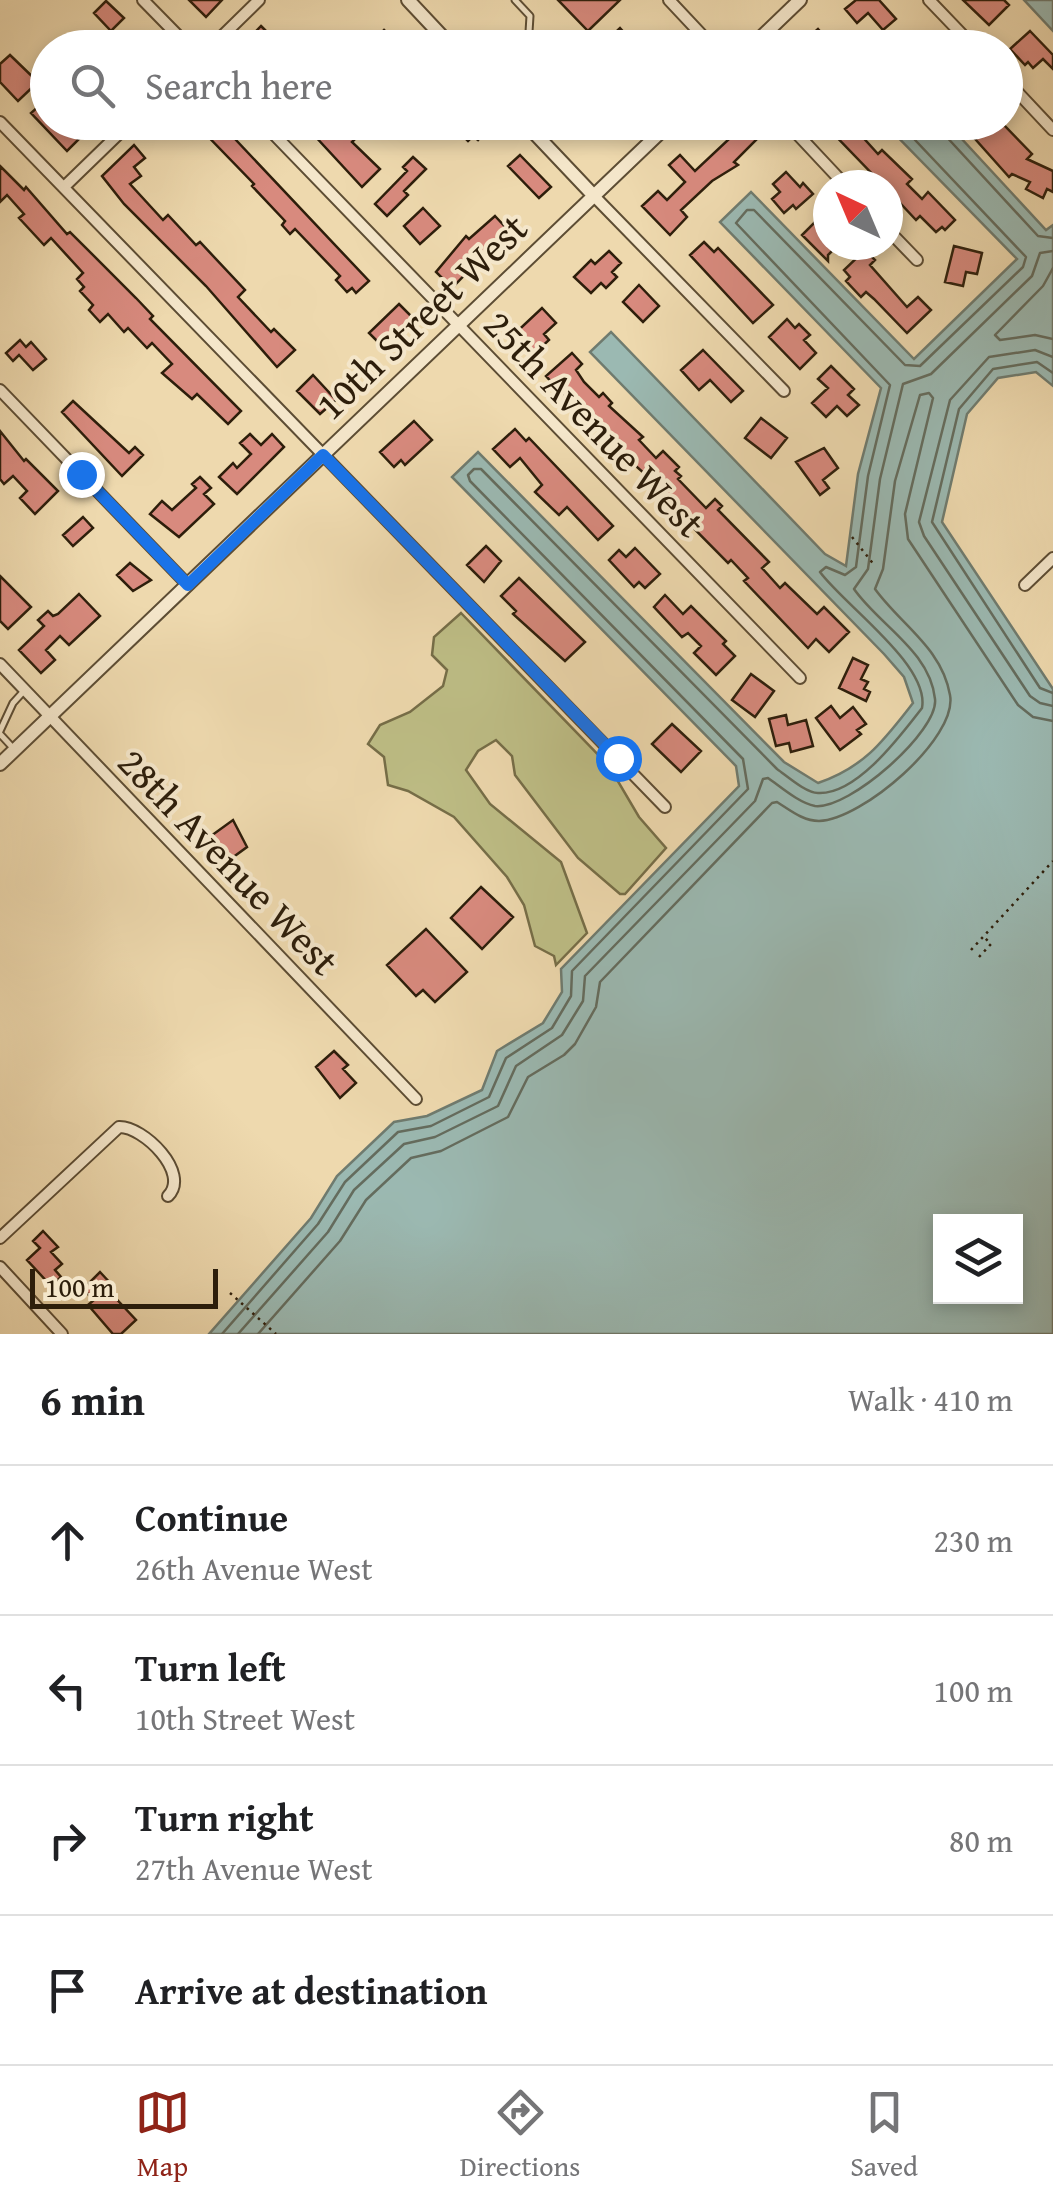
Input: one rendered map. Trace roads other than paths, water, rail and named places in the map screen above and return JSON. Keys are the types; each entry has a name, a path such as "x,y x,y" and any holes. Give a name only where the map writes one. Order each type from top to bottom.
{"street":[{"path":"144,0 173,30"},
{"path":"228,30 259,0"},
{"path":"408,0 436,30"},
{"path":"669,0 697,30"},
{"path":"769,30 800,0"},
{"path":"930,0 958,30"},
{"path":"1023,98 1053,130"},
{"path":"0,122 664,807"},
{"path":"64,188 113,140"},
{"name":"25th Avenue West","path":"279,140 800,678"},
{"path":"541,140 784,391"},
{"name":"10th Street West","path":"0,764 652,140"},
{"path":"803,140 831,170"},
{"path":"903,246 917,260"},
{"path":"0,390 188,585"},
{"path":"1025,585 1053,558"},
{"name":"28th Avenue West","path":"0,664 416,1099"},
{"path":"0,1238 119,1127 134,1130 172,1166 176,1179 174,1191 168,1196"},
{"path":"0,1267 62,1334"}],"lane":[{"path":"515,0 530,16 530,30"},
{"path":"15,750 0,733 12,702 24,690"}],"water":[{"path":"1024,0 1053,0 1053,31"},
{"path":"901,140 963,140 1046,230 1053,225 1053,386 1036,372 998,378 967,414 942,522 1053,689 1053,1334 209,1334 311,1218 337,1176 394,1122 427,1116 482,1090 497,1051 543,1023 562,992 561,969 739,786 736,766 452,477 478,452 784,762 818,783 849,769 872,751 913,703 904,677 884,654 590,352 611,332 825,554 846,566 858,474 881,388 720,222 751,192 813,256 813,260 817,260 914,359 1017,259"}]}
